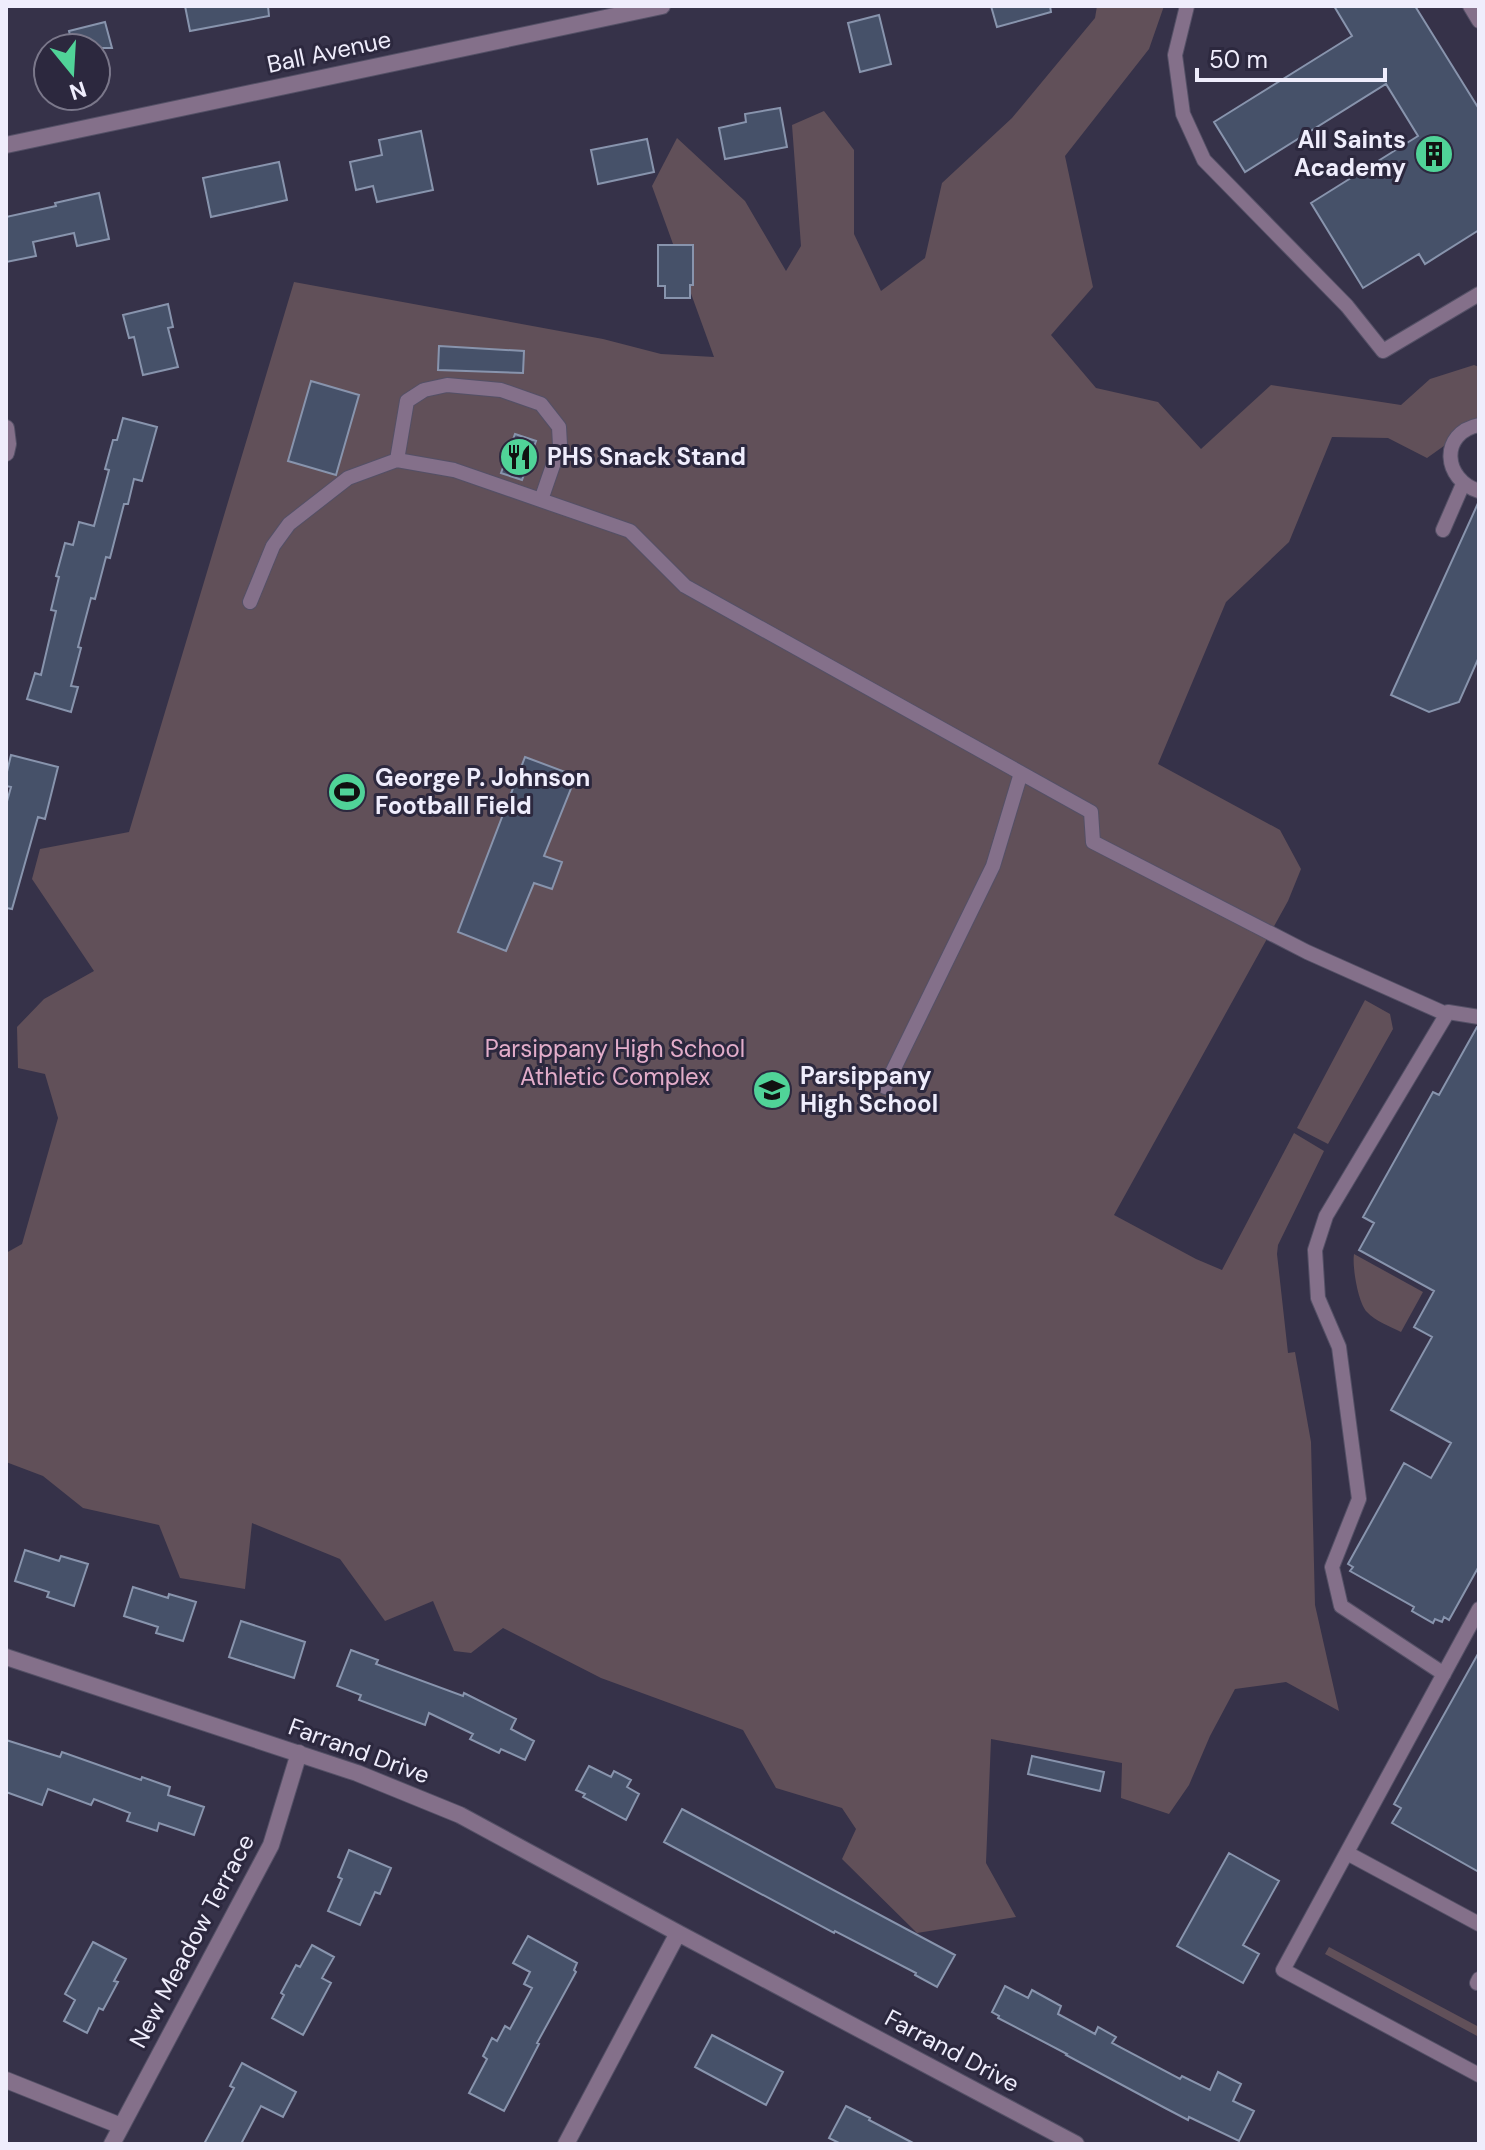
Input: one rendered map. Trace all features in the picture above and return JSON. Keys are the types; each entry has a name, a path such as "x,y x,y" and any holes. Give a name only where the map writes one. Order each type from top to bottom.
{"street":[{"name":"Ball Avenue","path":"6,145 662,6"},
{"path":"6,428 6,453"},
{"name":"Farrand Drive","path":"6,1657 357,1773 460,1815 1076,2144"},
{"name":"New Meadow Terrace","path":"112,2144 271,1845 299,1753"},
{"path":"566,2144 678,1933"},
{"path":"6,2080 121,2126"}],"lane":[{"path":"1187,6 1175,55 1183,114 1204,160 1347,306 1383,351 1479,294"},
{"path":"1470,6 1479,21"},
{"path":"397,460 407,401 424,390 447,385 501,390 541,404 559,427 560,445 541,500"},
{"path":"1479,425 1462,432 1455,440 1450,462 1463,484 1479,491"},
{"path":"250,602 273,546 289,524 348,478 397,460 454,470 630,531 685,586 1091,812 1093,842 1307,952 1446,1014 1479,1017"},
{"path":"1443,530 1463,484"},
{"path":"885,1087 993,866 1021,773"},
{"path":"1444,1674 1341,1606 1332,1567 1359,1499 1339,1347 1318,1298 1315,1250 1326,1216 1446,1014"},
{"path":"1479,1609 1283,1970 1479,2075"},
{"path":"1347,1853 1479,1924"}],"green space":[{"name":"Parsippany High School Athletic Complex","path":"1097,6 1164,6 1149,49 1065,156 1093,287 1051,335 1096,388 1158,402 1201,449 1271,385 1401,405 1430,379 1474,365 1479,367 1479,421 1427,458 1388,438 1332,437 1289,542 1226,602 1158,764 1280,830 1301,869 1288,901 1114,1215 1222,1270 1294,1133 1324,1151 1278,1245 1277,1254 1288,1353 1295,1352 1311,1442 1315,1605 1339,1711 1286,1682 1235,1689 1189,1785 1169,1814 1121,1798 1122,1763 991,1739 986,1863 1016,1917 917,1933 842,1859 856,1829 842,1808 776,1788 743,1730 601,1678 503,1628 471,1653 454,1651 433,1601 385,1621 340,1559 252,1523 245,1589 180,1578 159,1525 83,1508 43,1476 6,1462 6,1253 22,1244 58,1118 45,1074 18,1068 17,1027 44,999 94,971 32,879 40,849 129,832 294,282 603,339 661,354 714,357 652,186 677,138 745,201 786,271 801,246 792,125 824,111 854,150 854,234 881,291 925,258 942,183 1012,118 1095,18"},
{"path":"1365,1000 1390,1014 1393,1029 1328,1144 1297,1128"},
{"path":"1354,1254 1423,1292 1401,1332 1367,1312 1356,1284"},
{"path":"1329,1947 1479,2027 1479,2037 1325,1954"}],"building":[{"path":"185,6 268,6 269,16 190,31"},
{"path":"991,6 1050,6 1051,12 997,27"},
{"name":"All Saints Academy","path":"1334,6 1415,6 1479,109 1479,230 1425,264 1419,254 1363,288 1311,203 1418,136 1386,84 1245,172 1214,122 1352,36"},
{"path":"879,15 891,64 860,72 848,23"},
{"path":"105,22 108,32 69,32"},
{"path":"780,108 787,147 725,159 719,128 746,122 745,114"},
{"path":"421,131 433,190 377,202 373,186 356,190 350,162 382,155 379,140"},
{"path":"647,139 654,172 598,184 591,150"},
{"path":"279,162 287,200 211,217 203,178"},
{"path":"99,193 109,239 77,246 74,233 33,242 36,256 6,262 6,217"},
{"path":"658,245 693,245 690,298 665,298 665,286 658,286"},
{"path":"168,304 173,327 168,328 178,367 143,375 134,337 129,338 123,315"},
{"path":"439,346 524,351 523,373 438,370"},
{"path":"311,381 359,395 336,475 288,461"},
{"path":"123,418 157,427 142,481 134,479 110,558 106,557 95,599 91,598 71,686 78,687 71,712 27,699 35,673 41,675 56,611 51,610 65,543 73,545 79,522 94,526 109,470 105,469"},
{"name":"PHS Snack Stand","path":"515,434 536,441 522,480 501,473"},
{"path":"1479,501 1479,657 1459,702 1429,712 1391,695"},
{"path":"11,755 58,767 45,819 38,817 12,909 6,908 6,805 11,787 6,786 6,776"},
{"path":"525,757 576,776 544,856 562,862 552,889 534,883 506,951 458,932"},
{"path":"1477,1027 1479,1566 1449,1620 1444,1617 1442,1622 1435,1619 1433,1623 1412,1611 1414,1607 1350,1571 1353,1567 1348,1564 1404,1463 1431,1478 1451,1443 1391,1410 1432,1337 1414,1327 1434,1291 1359,1250 1374,1223 1363,1217 1433,1092 1439,1095"},
{"path":"25,1550 59,1561 61,1556 88,1564 74,1606 47,1597 49,1592 15,1581"},
{"path":"133,1587 168,1598 169,1594 196,1602 183,1641 156,1633 158,1627 124,1616"},
{"path":"241,1621 305,1642 294,1678 229,1657"},
{"path":"351,1650 378,1660 376,1664 463,1696 464,1693 516,1719 511,1729 534,1741 525,1760 501,1749 499,1753 470,1739 473,1734 429,1713 425,1725 359,1700 361,1695 337,1686"},
{"path":"1479,1652 1479,1872 1392,1823 1401,1808 1394,1804"},
{"path":"6,1740 60,1757 62,1752 170,1787 168,1795 204,1807 194,1835 159,1823 157,1831 127,1821 130,1813 94,1799 91,1805 48,1789 42,1805 6,1792"},
{"path":"1032,1756 1104,1772 1100,1791 1028,1774"},
{"path":"589,1766 611,1777 614,1771 631,1780 627,1787 639,1794 626,1820 583,1797 585,1794 576,1790"},
{"path":"682,1809 955,1955 937,1987 916,1973 664,1842"},
{"path":"349,1850 391,1868 380,1894 375,1892 360,1925 328,1911 342,1879 338,1877"},
{"path":"1229,1853 1279,1881 1243,1945 1259,1954 1243,1983 1177,1946"},
{"path":"528,1936 577,1963 576,1972 504,2111 469,2093 487,2059 483,2056 492,2038 497,2041 505,2026 510,2029 532,1988 524,1984 530,1972 513,1963"},
{"path":"93,1942 126,1959 114,1981 118,1982 103,2010 99,2008 87,2033 64,2021 75,2000 65,1994"},
{"path":"312,1945 334,1957 322,1978 331,1983 303,2035 272,2018 296,1965 300,1967"},
{"path":"1005,1986 1028,1998 1032,1990 1061,2006 1058,2014 1095,2034 1098,2027 1116,2037 1112,2043 1180,2079 1182,2076 1210,2090 1218,2072 1241,2084 1233,2101 1254,2111 1239,2141 1189,2117 1188,2120 998,2018 992,2012"},
{"path":"712,2035 783,2072 766,2105 695,2067"},
{"path":"242,2063 296,2092 283,2117 261,2106 241,2144 204,2144 234,2088 230,2086"},
{"path":"846,2106 915,2144 841,2144 829,2138"}],"place":[{"name":"All Saints Academy","path":"1434,154"},
{"name":"PHS Snack Stand","path":"519,457"},
{"name":"George P. Johnson Football Field","path":"347,792"},
{"name":"Parsippany High School","path":"772,1090"}]}
